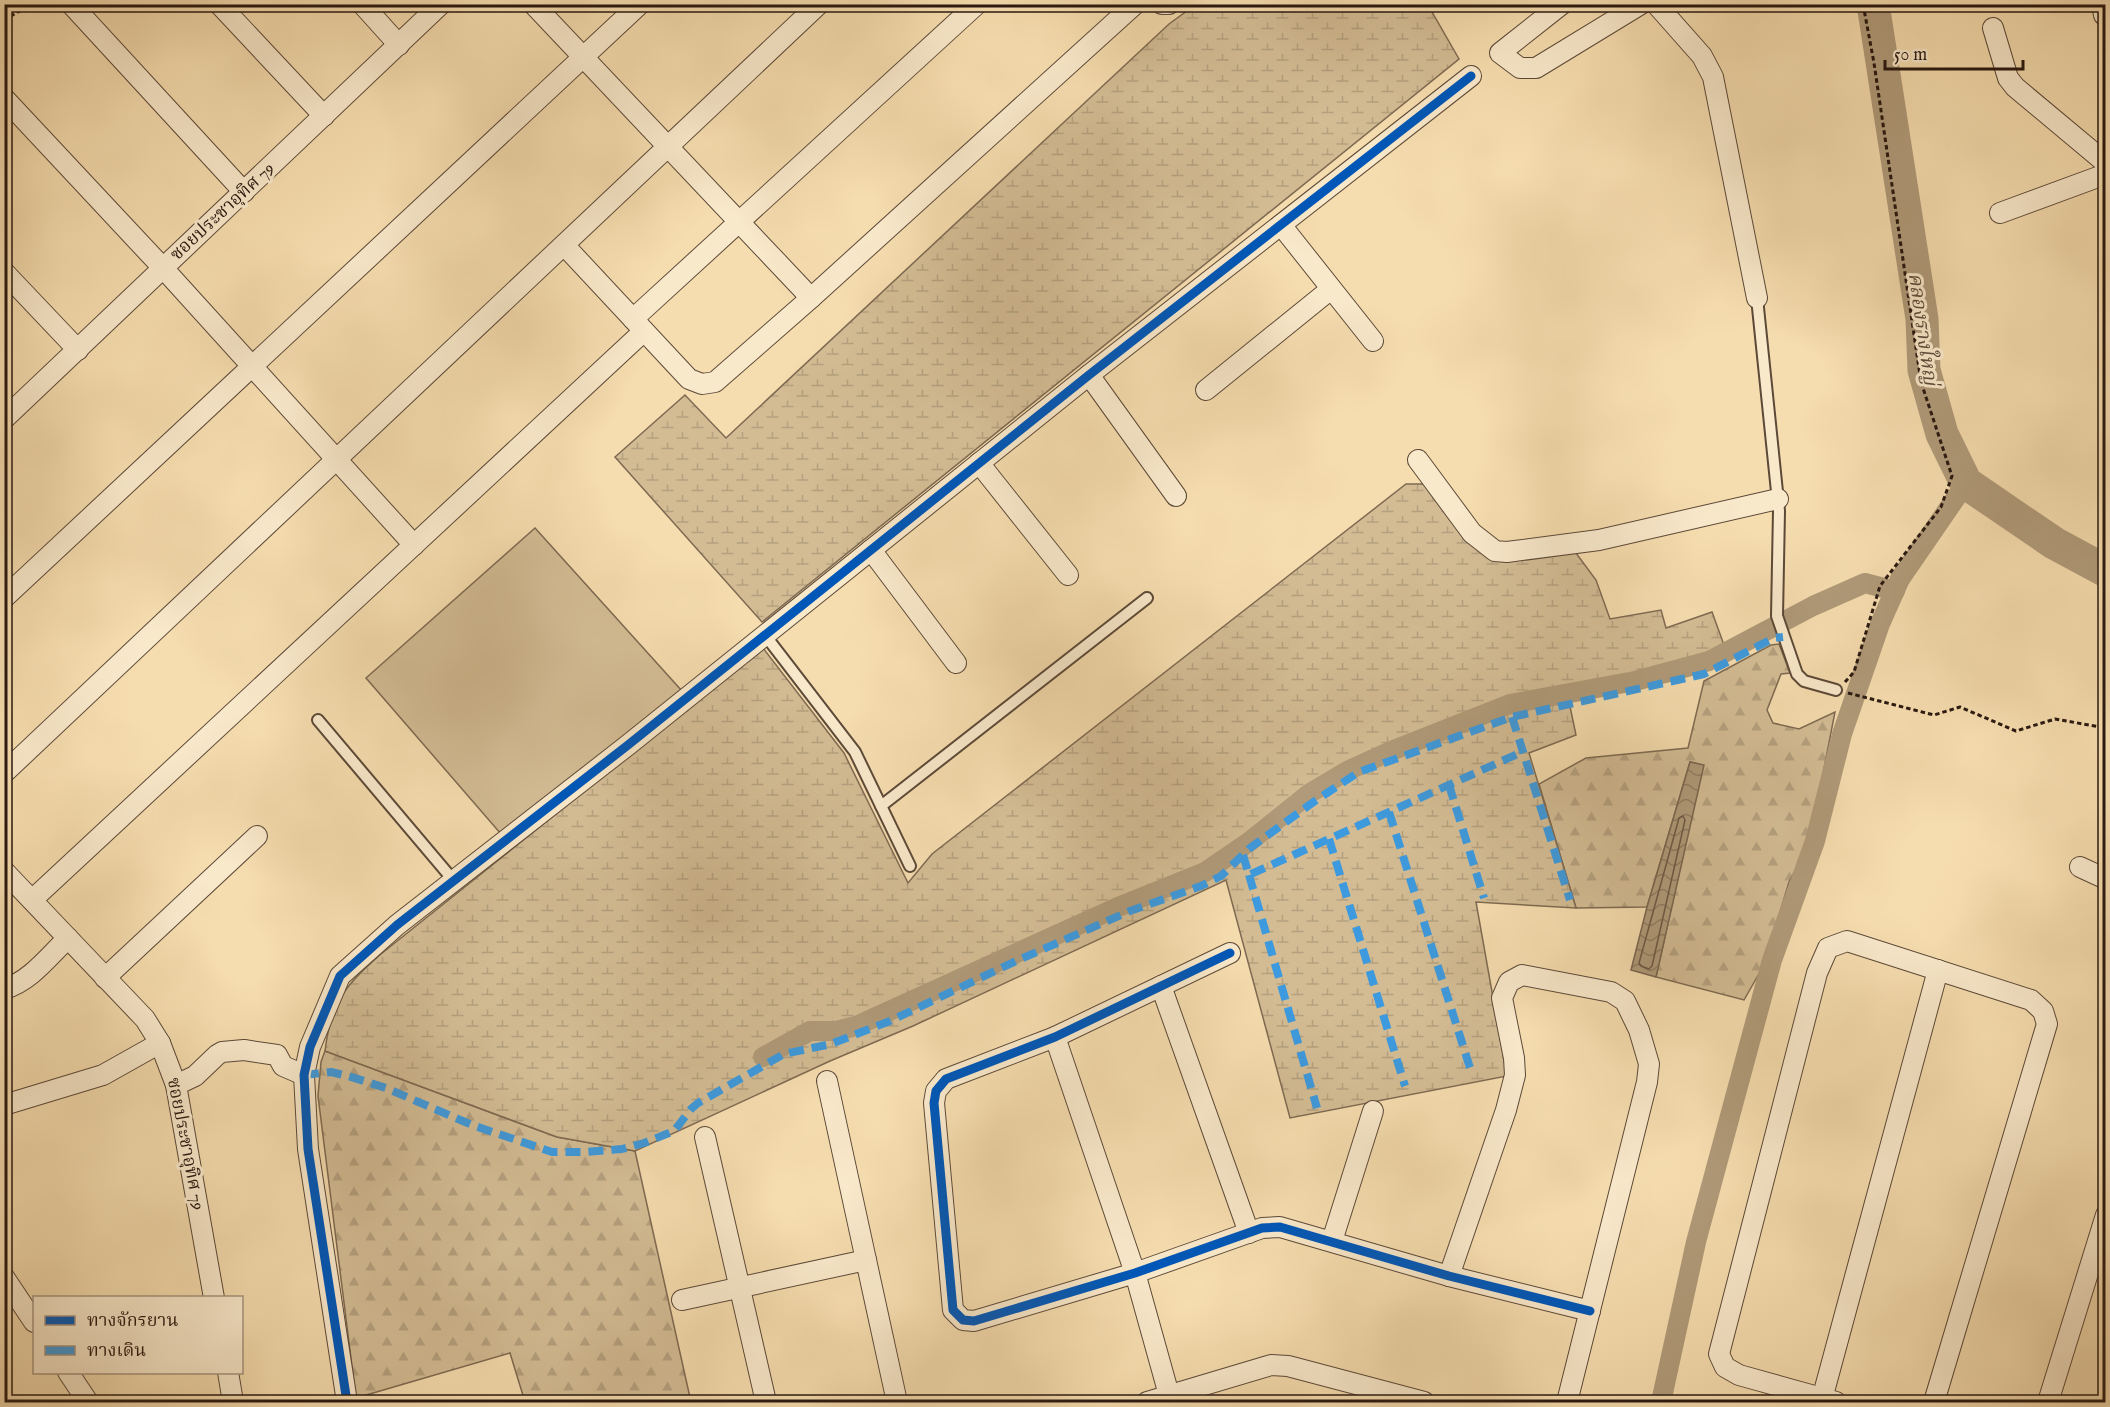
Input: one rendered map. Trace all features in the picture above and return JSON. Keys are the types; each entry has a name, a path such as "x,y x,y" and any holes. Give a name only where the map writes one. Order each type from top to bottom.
{"street":[{"path":"70,4 243,192"},
{"path":"219,4 324,116"},
{"path":"362,4 399,45"},
{"name":"ซอยประชาอุทิศ 79","path":"4,419 441,4"},
{"path":"533,4 811,298"},
{"path":"4,598 640,4"},
{"path":"4,772 819,4"},
{"path":"32,900 414,545 638,325 739,222 977,4"},
{"path":"564,245 689,379 702,384 715,382 1135,4"},
{"path":"1162,4 1169,4"},
{"path":"1562,4 1500,53 1520,68 1536,68 1641,4"},
{"path":"1656,4 1702,56 1713,77 1757,298"},
{"path":"1994,28 2008,78 2015,87 2106,163"},
{"path":"347,1402 308,1149 304,1072 310,1047 340,976 397,925 765,635 1089,375 1471,76"},
{"path":"4,98 163,268 414,545"},
{"path":"2000,213 2106,174"},
{"path":"1281,225 1373,341"},
{"path":"4,272 78,350"},
{"path":"1206,390 1331,289"},
{"path":"1089,375 1176,496"},
{"path":"1418,460 1472,533 1494,551 1507,552 1599,540 1778,499"},
{"path":"979,463 1068,575"},
{"path":"871,550 956,663"},
{"path":"105,978 257,836"},
{"path":"2080,867 2106,879"},
{"name":"ซอยประชาอุทิศ 79","path":"4,871 145,1019 160,1043 176,1086 214,1296"},
{"path":"4,989 19,984 27,978 68,938"},
{"path":"1934,1402 2047,1024 2043,1011 2031,1000 1938,970 1847,941 1828,948 1818,973 1719,1354 1725,1367 1739,1375 1829,1401 1938,970"},
{"path":"1230,953 1055,1037 946,1079 936,1091 934,1103 953,1310 963,1320 974,1321 1135,1273 1262,1228 1280,1227 1449,1276 1590,1311"},
{"path":"1449,1276 1506,1110 1515,1075 1514,1058 1502,998 1509,982 1522,975 1611,992 1624,1001 1639,1030 1649,1064 1647,1082 1567,1402"},
{"path":"1161,986 1249,1233"},
{"path":"1055,1037 1135,1273 1170,1399"},
{"path":"4,1105 103,1075 160,1043"},
{"path":"176,1086 195,1076 217,1055 231,1051 244,1050 277,1055 283,1066 304,1072"},
{"path":"827,1081 897,1402"},
{"path":"1332,1241 1373,1111"},
{"path":"705,1137 766,1402"},
{"path":"2048,1402 2106,1215"},
{"path":"682,1300 866,1260"},
{"path":"4,1277 33,1320"},
{"path":"1147,1402 1170,1399 1270,1365 1288,1366 1424,1402"},
{"path":"69,1374 88,1402"},
{"path":"228,1374 233,1402"}],"lane":[{"path":"1757,298 1778,499 1777,616 1800,678 1816,685 1839,688"},
{"path":"881,806 1147,598"},
{"path":"765,635 855,752 910,866"},
{"path":"318,720 454,881"}],"path":[{"path":"4,20 33,4"},
{"path":"1863,4 1874,63 1921,382 1952,476 1941,507 1880,586 1854,672 1839,688 1934,715 1960,707 2016,731 2055,719 2106,728"}],"green space":[{"path":"1195,5 1428,5 1459,59 762,622 615,457 685,395 726,438 1169,24"},
{"path":"1406,484 1424,484 1493,554 1576,553 1596,580 1610,619 1661,610 1666,628 1712,612 1728,656 1687,673 1568,697 1576,735 1529,753 1576,908 1476,902 1507,1076 1290,1118 1226,880 913,1026 830,1061 635,1151 557,1137 325,1051 331,1019 336,1007 349,986 369,965 763,648 844,753 908,883 932,854"},
{"path":"535,528 682,691 501,834 366,678"},
{"path":"1779,644 1790,673 1781,674 1767,710 1773,723 1799,729 1835,712 1809,845 1789,882 1764,965 1744,1000 1656,977 1703,765 1690,762 1647,907 1576,908 1539,784 1586,758 1688,748 1704,681 1771,645"},
{"path":"325,1051 557,1137 635,1151 691,1402 525,1402 510,1353 356,1398 318,1096 321,1062"}],"water":[{"path":"1690,762 1704,765 1656,977 1631,970"}],"waterway":[{"name":"คลองรางใหญ่","path":"1873,4 1922,319 1924,370 1942,434 1966,483 2054,543 2106,571"},
{"path":"1661,1402 1696,1242 1772,960 1815,841 1842,734 1880,624 1900,579 1966,483"},
{"path":"763,1057 810,1031 836,1031 856,1026 1118,907 1205,872 1249,842 1310,793 1349,770 1391,751 1510,704 1635,681 1709,661 1813,606 1865,583 1895,591"}],"marked path":[{"path":"304,1075 331,1072 348,1076 386,1088 472,1125 552,1152 622,1149 644,1143 674,1131 698,1103 784,1054 831,1044 890,1021 1016,961 1130,911 1201,886 1221,876 1250,848 1359,772 1512,717 1704,674 1774,638 1783,637"},
{"path":"1512,717 1570,900"},
{"path":"1243,855 1249,875 1522,752"},
{"path":"1449,785 1484,898"},
{"path":"1389,812 1471,1071"},
{"path":"1329,839 1405,1086"},
{"path":"1249,875 1317,1108"}],"cycle path":[{"path":"347,1402 308,1149 304,1075 310,1047 340,976 397,925 628,745 1089,375 1471,76"},
{"path":"1230,953 1055,1037 946,1079 936,1091 934,1103 953,1310 963,1320 974,1321 1135,1273 1262,1228 1280,1227 1449,1276 1590,1311"}]}
